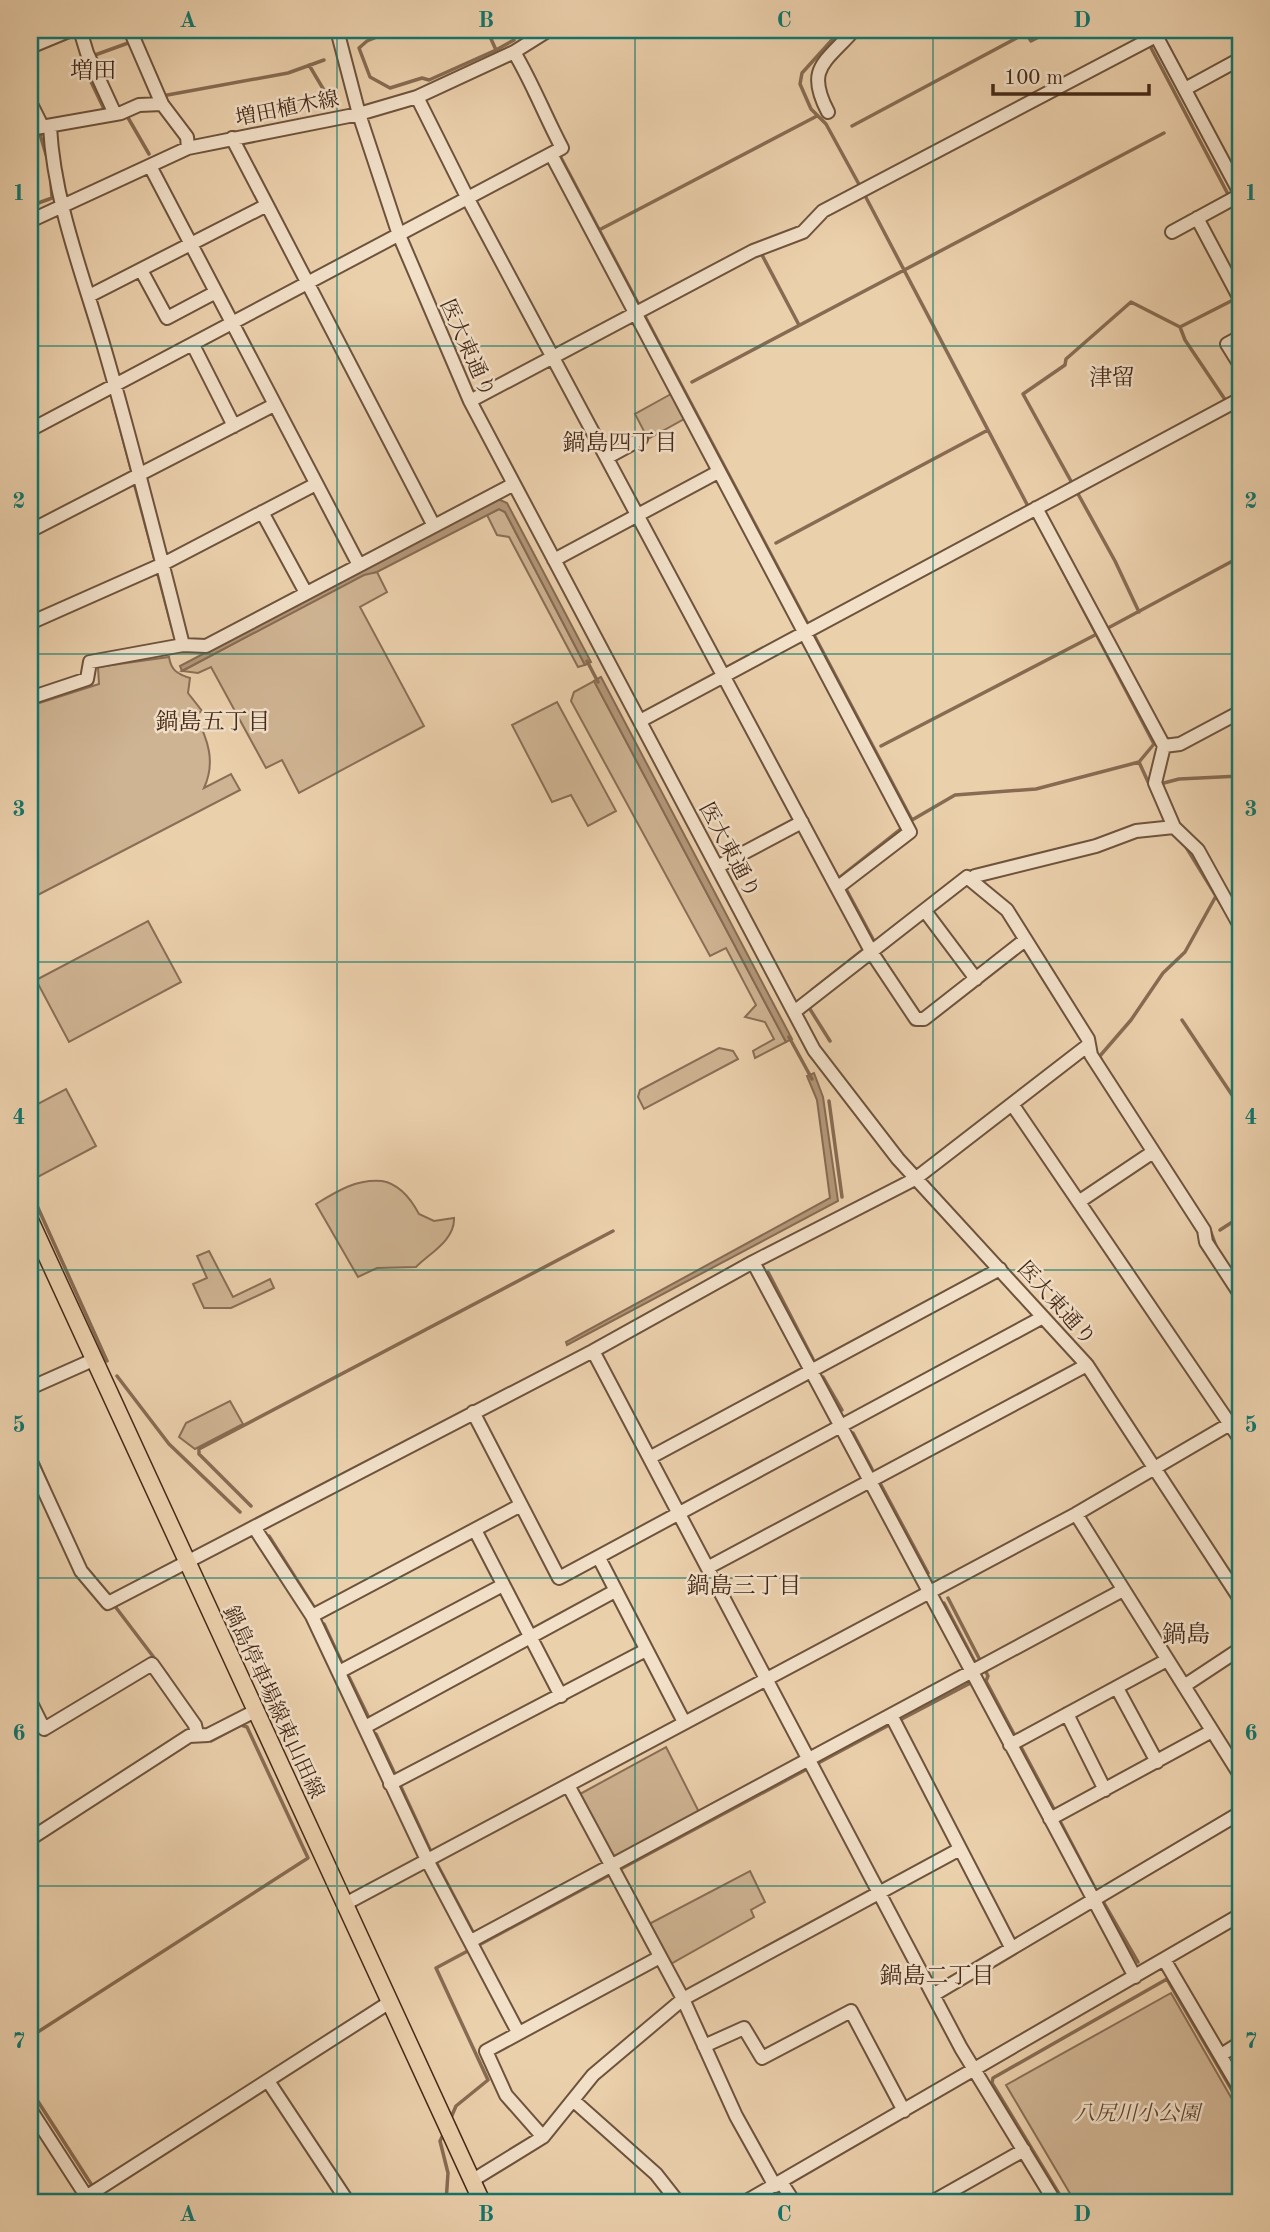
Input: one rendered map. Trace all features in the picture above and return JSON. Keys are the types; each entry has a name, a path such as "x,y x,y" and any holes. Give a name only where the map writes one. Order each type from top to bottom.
{"main road":[{"name":"鍋島停車場線東山田線","path":"30,1220 185,1562 482,2202"}],"street":[{"path":"30,47 71,30"},
{"path":"80,30 87,53 116,114"},
{"path":"130,30 161,99 187,137 188,148"},
{"name":"医大東通り","path":"337,30 359,114 399,235 470,401 717,867 802,1006 836,1081 915,1179 1087,1365 1240,1599"},
{"name":"増田植木線","path":"30,221 188,148 359,114 417,97 514,52 550,30"},
{"path":"826,109 816,90 816,74 853,30"},
{"path":"470,401 753,251 803,232 823,211 1143,43 1155,33 1236,197 1171,232"},
{"path":"514,52 534,91 556,152 640,312 718,472 809,631 910,832 841,886"},
{"path":"1185,89 1240,59"},
{"path":"417,97 468,198 802,822 841,886 870,948 916,1018 924,1018 1025,940"},
{"path":"39,128 116,114 161,99"},
{"path":"30,102 52,162 115,385 183,645"},
{"path":"232,138 434,526"},
{"path":"30,430 309,285 556,152"},
{"path":"150,166 359,565"},
{"path":"89,296 267,205"},
{"path":"1197,218 1239,296"},
{"path":"141,270 167,318 216,292"},
{"path":"1240,337 1227,344 1240,365"},
{"path":"192,345 234,426"},
{"path":"640,721 1240,399"},
{"path":"30,531 274,405"},
{"path":"608,457 641,439"},
{"path":"554,561 718,472"},
{"path":"30,623 163,564 316,484"},
{"path":"30,698 87,679 90,662 183,645 206,646 514,484"},
{"path":"1032,510 1164,746 1155,783 1171,829 1198,850 1240,926"},
{"path":"262,512 306,593"},
{"path":"1164,746 1180,744 1240,712"},
{"path":"717,867 802,822"},
{"path":"971,880 975,876 1096,846 1136,831 1171,829"},
{"path":"802,1006 870,948 925,911 967,877 1007,910 1088,1039 1087,1046 1204,1230 1206,1241 1240,1294"},
{"path":"925,911 976,979"},
{"path":"30,1460 81,1571 108,1602 593,1351 753,1262 915,1179 1087,1046"},
{"path":"1012,1104 1235,1422 1240,1439"},
{"path":"1080,1201 1153,1152"},
{"path":"753,1262 869,1481 977,1673 1010,1745 1135,1977"},
{"path":"651,1457 1000,1269"},
{"path":"473,1412 559,1578 1044,1317"},
{"path":"593,1351 933,1995 1055,2202"},
{"path":"30,1388 93,1360"},
{"path":"709,1567 1087,1365"},
{"path":"345,1903 1076,1514 1235,1422"},
{"path":"312,1616 521,1505"},
{"path":"1076,1514 1240,1775"},
{"path":"254,1527 312,1616 427,1860 517,2032"},
{"path":"475,1530 561,1696"},
{"path":"599,1558 684,1722"},
{"path":"340,1672 503,1585"},
{"path":"474,1946 893,1720 1123,1590"},
{"path":"365,1727 615,1591"},
{"path":"1184,1686 1240,1649"},
{"path":"390,1784 646,1650"},
{"path":"1010,1745 1167,1660"},
{"path":"30,1701 44,1729 152,1664 195,1725 197,1734"},
{"path":"1117,1688 1157,1762"},
{"path":"30,1839 197,1734 208,1735 255,1711"},
{"path":"1067,1714 1105,1790"},
{"path":"893,1720 1011,1947"},
{"path":"1050,1819 1212,1731"},
{"path":"568,1785 683,1999 736,2116 778,2184 794,2202"},
{"path":"933,1995 1240,1813"},
{"path":"473,2180 543,2137 593,2075 683,1999 960,1849"},
{"path":"746,2202 1166,1961 1240,1915"},
{"path":"543,2137 506,2095 486,2051 660,1957"},
{"path":"1166,1961 1240,2088"},
{"path":"30,2109 85,2200 390,2002"},
{"path":"704,2046 744,2028 762,2058 851,2011 904,2111"},
{"path":"1221,2055 1240,2043"},
{"path":"268,2081 348,2202"},
{"path":"574,2101 656,2174 678,2202"},
{"path":"932,2202 1024,2150"}],"green space":[{"path":"671,394 684,419 648,439 635,414"},
{"path":"499,509 505,512 585,665 578,667 509,537 497,535 487,515"},
{"path":"377,572 387,592 360,607 424,726 299,793 282,760 266,768 211,667 198,673 182,671 364,574"},
{"path":"169,657 175,671 190,678 188,693 202,711 195,715 209,751 208,778 204,788 231,774 240,790 30,899 30,706 99,684 98,667"},
{"path":"594,681 786,1042 755,1058 753,1051 774,1039 765,1022 745,1017 756,1005 726,948 710,956 571,701 574,692"},
{"path":"557,702 616,811 588,826 571,795 552,802 512,725"},
{"path":"148,921 181,982 69,1042 36,980"},
{"path":"719,1048 733,1051 738,1059 644,1109 638,1097 640,1090"},
{"path":"66,1089 96,1146 36,1178 30,1166 30,1108"},
{"path":"382,1181 394,1185 404,1193 419,1214 434,1221 454,1218 453,1226 441,1246 416,1267 377,1268 358,1277 316,1204 355,1184"},
{"path":"209,1251 233,1297 270,1279 274,1288 231,1308 204,1308 193,1284 207,1278 197,1256"},
{"path":"230,1401 243,1424 195,1449 179,1437 186,1423"},
{"path":"666,1747 699,1812 613,1859 580,1794"},
{"path":"750,1871 765,1902 751,1910 754,1917 667,1966 649,1924"},
{"name":"八尻川小公園","path":"1171,1993 1240,2113 1240,2202 1075,2202 1006,2085"}],"shaded area":[{"path":"498,499 507,503 591,662 585,665 505,512 499,509 377,572 364,575 182,671 180,666"},
{"path":"601,677 792,1039 786,1042 594,681"},
{"path":"814,1073 823,1097 838,1201 567,1345 566,1342 830,1198 817,1100 807,1076"}],"waterway":[{"path":"394,30 367,41 359,48 370,77 390,88 422,78 429,80 496,50"},
{"path":"487,30 496,50 514,40"},
{"path":"841,30 802,73 800,84 811,109 826,124 861,188 1030,510"},
{"path":"852,126 1026,33 1031,41 1052,30"},
{"path":"95,55 131,42"},
{"path":"1149,44 1240,217"},
{"path":"162,96 288,73 324,60"},
{"path":"85,61 82,63 105,111"},
{"path":"309,65 334,107"},
{"path":"532,93 529,94 535,106"},
{"path":"127,116 149,154"},
{"path":"599,230 817,116"},
{"path":"39,131 48,161"},
{"path":"692,382 1164,133"},
{"path":"559,154 809,626"},
{"path":"30,206 52,198 51,182"},
{"path":"761,253 799,325"},
{"path":"1139,612 1115,561 1023,394 1065,365 1066,359 1131,302 1180,327 1237,298"},
{"path":"1180,327 1185,340 1224,398"},
{"path":"113,401 132,472"},
{"path":"776,543 988,430"},
{"path":"30,479 30,485"},
{"path":"135,486 155,560"},
{"path":"841,881 840,877 912,820 955,795 1036,789 1139,762 1154,744 1041,529"},
{"path":"1108,628 1240,557"},
{"path":"158,574 172,627"},
{"path":"813,633 912,820"},
{"path":"881,746 1095,635"},
{"path":"587,661 598,682"},
{"path":"1139,762 1154,795"},
{"path":"1160,784 1179,779 1240,776"},
{"path":"1101,1059 1099,1057 1131,1020 1163,973 1185,952 1216,896 1186,847 1177,838"},
{"path":"812,990 874,941 845,887"},
{"path":"1233,895 1240,889"},
{"path":"1216,896 1224,909"},
{"path":"808,1006 830,1041"},
{"path":"1182,1020 1240,1107"},
{"path":"789,1037 812,1079"},
{"path":"829,1101 842,1197"},
{"path":"30,1190 107,1361"},
{"path":"1220,1230 1240,1217"},
{"path":"1209,1227 1216,1246"},
{"path":"251,1506 199,1454 199,1449 613,1231"},
{"path":"768,1272 813,1359"},
{"path":"117,1376 169,1444 240,1512"},
{"path":"823,1377 842,1410"},
{"path":"853,1433 872,1469"},
{"path":"30,1444 49,1487"},
{"path":"881,1485 928,1573"},
{"path":"269,1536 314,1607"},
{"path":"948,1598 981,1662"},
{"path":"944,1603 976,1664"},
{"path":"114,1605 168,1676"},
{"path":"324,1624 342,1663"},
{"path":"984,1668 988,1676 986,1681 1015,1736"},
{"path":"898,1721 980,1678 981,1671"},
{"path":"349,1677 368,1716"},
{"path":"450,2120 456,2106 488,2080 436,1968 891,1724"},
{"path":"30,2037 308,1858 247,1727 241,1725 211,1741"},
{"path":"376,1734 394,1772"},
{"path":"1021,1747 1054,1809"},
{"path":"401,1787 432,1854"},
{"path":"1061,1823 1096,1890"},
{"path":"435,1860 474,1934"},
{"path":"1104,1903 1138,1962"},
{"path":"1064,2202 992,2083 993,2078 1167,1979 1240,2104"},
{"path":"30,2089 93,2187"},
{"path":"444,2133 440,2141 448,2173 446,2202"},
{"path":"99,2196 103,2202"}],"district":[{"name":"増田","path":"93,70"},
{"name":"津留","path":"1112,377"},
{"name":"鍋島四丁目","path":"620,442"},
{"name":"鍋島五丁目","path":"213,721"},
{"name":"鍋島三丁目","path":"744,1585"},
{"name":"鍋島","path":"1186,1634"},
{"name":"鍋島二丁目","path":"937,1975"}]}
